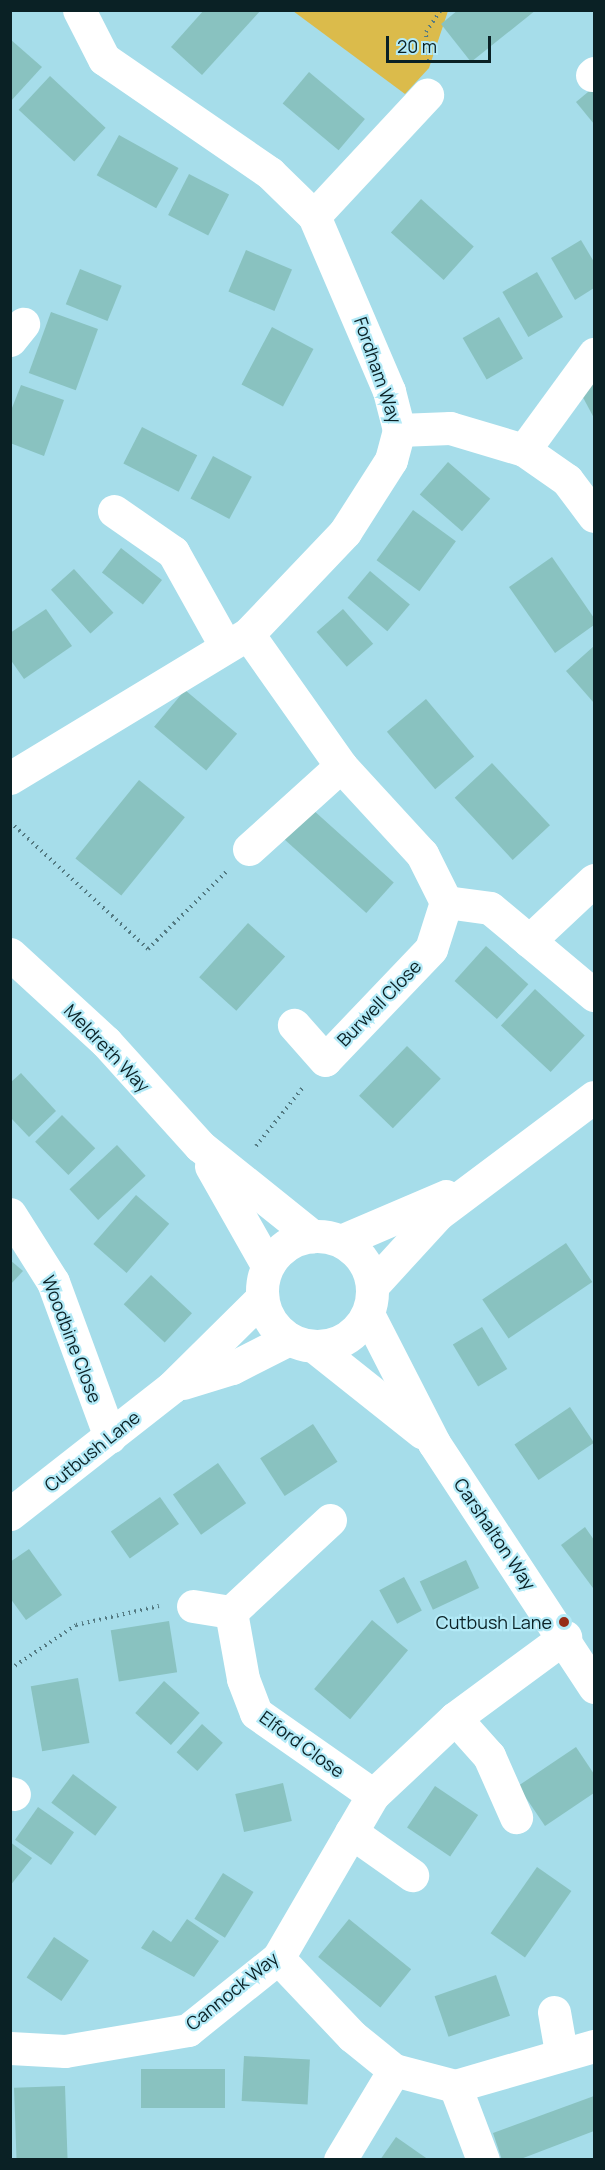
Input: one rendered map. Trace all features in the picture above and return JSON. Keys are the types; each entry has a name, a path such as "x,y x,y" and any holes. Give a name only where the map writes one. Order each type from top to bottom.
{"street":[{"name":"Fordham Way","path":"10,778 236,640 345,532 392,460 399,430 389,391 314,216 270,173 104,58 79,10"},
{"path":"314,216 427,95"},
{"path":"524,450 594,354"},
{"path":"399,430 450,428 524,450 567,480 594,516"},
{"path":"114,511 173,552 236,640 341,766 423,854 446,902 490,908 594,995"},
{"path":"249,849 341,766"},
{"path":"529,941 594,880"},
{"name":"Burwell Close","path":"294,1025 325,1060 431,949 446,902"},
{"name":"Meldreth Way","path":"10,954 106,1042 200,1146 326,1238"},
{"path":"484,1180 326,1238 280,1248 267,1265 262,1298 268,1318 302,1343 352,1334 370,1300 438,1214 484,1180 594,1097"},
{"name":"Meldreth Way","path":"200,1146 267,1265"},
{"name":"Woodbine Close","path":"10,1214 52,1282 110,1437"},
{"path":"326,1238 362,1257 370,1300"},
{"name":"Cutbush Lane","path":"15,1503 110,1437 172,1387 262,1298"},
{"name":"Carshalton Way","path":"370,1300 434,1443 565,1637 594,1687"},
{"name":"Carshalton Way","path":"302,1343 434,1443"},
{"name":"Cutbush Lane","path":"172,1387 302,1343"},
{"path":"193,1606 231,1612 330,1520"},
{"name":"Elford Close","path":"231,1612 243,1679 256,1713 373,1795"},
{"name":"Cannock Way","path":"10,2048 65,2050 188,2030 278,1958 373,1795 455,1718 565,1637"},
{"path":"455,1718 489,1756 516,1817"},
{"path":"351,1832 412,1875"},
{"path":"278,1958 352,2036 394,2070 455,2086 538,2066 561,2052 594,2046"},
{"path":"554,2012 561,2052"},
{"path":"340,2160 394,2070"},
{"path":"455,2086 483,2160"}],"path":[{"path":"427,95 426,32 441,10"},
{"path":"10,822 148,949 249,849"},
{"path":"251,1151 325,1060"},
{"path":"10,1669 76,1625 148,1606 193,1606"}],"shaded area":[{"path":"293,11 448,11 429,68 405,94"}],"building":[{"path":"204,10 261,10 202,75 171,47"},
{"path":"458,10 536,10 471,62 441,24"},
{"path":"10,39 42,67 10,102"},
{"path":"309,72 365,119 339,150 283,103"},
{"path":"50,76 106,128 74,161 19,110"},
{"path":"594,87 594,124 576,102"},
{"path":"119,135 178,168 156,208 97,175"},
{"path":"189,174 229,194 208,235 168,215"},
{"path":"421,199 474,247 444,280 391,232"},
{"path":"581,240 594,262 594,288 575,300 551,258"},
{"path":"246,250 292,270 274,311 228,291"},
{"path":"80,269 122,286 107,321 66,304"},
{"path":"537,272 563,317 528,337 502,292"},
{"path":"51,312 98,329 76,390 29,373"},
{"path":"499,317 523,359 487,380 463,338"},
{"path":"272,327 313,349 283,406 241,384"},
{"path":"594,381 594,418 579,390"},
{"path":"21,385 64,400 44,456 10,443 10,413"},
{"path":"142,427 197,455 179,492 123,464"},
{"path":"213,456 252,477 229,519 190,498"},
{"path":"448,462 490,499 462,531 420,494"},
{"path":"413,510 456,541 419,591 377,560"},
{"path":"121,548 162,580 143,604 102,572"},
{"path":"552,557 594,618 594,625 555,653 509,587"},
{"path":"74,569 113,613 90,634 51,590"},
{"path":"370,571 410,604 387,631 348,598"},
{"path":"46,609 72,646 24,679 10,659 10,633"},
{"path":"343,609 373,644 347,667 317,632"},
{"path":"594,646 594,703 566,671"},
{"path":"185,690 237,734 206,770 154,727"},
{"path":"426,699 474,756 435,789 387,732"},
{"path":"492,763 550,825 513,860 455,798"},
{"path":"139,780 185,817 121,896 75,858"},
{"path":"312,809 394,883 366,913 285,839"},
{"path":"248,923 285,956 236,1011 199,977"},
{"path":"486,946 528,984 497,1019 455,981"},
{"path":"535,989 585,1035 551,1072 501,1026"},
{"path":"407,1046 441,1079 393,1128 359,1096"},
{"path":"21,1073 56,1111 29,1137 10,1117 10,1083"},
{"path":"62,1115 95,1148 68,1175 35,1142"},
{"path":"117,1145 146,1176 98,1220 69,1189"},
{"path":"136,1195 169,1224 127,1273 93,1244"},
{"path":"566,1243 592,1282 509,1338 482,1299"},
{"path":"10,1260 23,1271 10,1285"},
{"path":"151,1275 192,1313 165,1342 124,1304"},
{"path":"482,1327 507,1369 478,1387 453,1345"},
{"path":"570,1407 594,1443 538,1480 514,1444"},
{"path":"313,1424 338,1462 285,1496 260,1458"},
{"path":"218,1463 246,1503 201,1535 173,1495"},
{"path":"160,1497 179,1524 130,1558 111,1531"},
{"path":"585,1527 594,1540 593,1588 561,1545"},
{"path":"29,1549 62,1595 26,1620 10,1598 10,1562"},
{"path":"466,1560 479,1588 433,1610 420,1582"},
{"path":"404,1577 422,1611 397,1624 379,1590"},
{"path":"372,1620 408,1650 350,1719 314,1689"},
{"path":"169,1621 177,1672 119,1682 111,1630"},
{"path":"78,1678 89,1743 42,1751 31,1686"},
{"path":"164,1681 200,1713 171,1745 135,1713"},
{"path":"202,1724 223,1743 197,1771 177,1752"},
{"path":"576,1747 594,1774 594,1793 545,1826 518,1786"},
{"path":"73,1774 117,1807 95,1836 51,1803"},
{"path":"283,1783 292,1821 244,1832 235,1794"},
{"path":"435,1786 478,1815 450,1857 407,1827"},
{"path":"38,1807 74,1832 51,1865 15,1840"},
{"path":"10,1842 32,1858 10,1886"},
{"path":"537,1867 571,1891 525,1957 491,1933"},
{"path":"223,1873 254,1892 225,1938 194,1919"},
{"path":"187,1919 219,1941 194,1977 141,1948 153,1930 171,1942"},
{"path":"349,1919 411,1969 380,2007 318,1957"},
{"path":"54,1937 89,1960 61,2001 27,1978"},
{"path":"496,1975 510,2016 449,2037 435,1996"},
{"path":"244,2056 310,2059 308,2104 242,2101"},
{"path":"141,2069 225,2069 225,2108 141,2108"},
{"path":"65,2086 68,2160 17,2160 14,2088"},
{"path":"594,2096 594,2131 518,2160 502,2160 493,2133"},
{"path":"396,2137 429,2160 380,2160"}],"place":[{"name":"Cutbush Lane","path":"564,1622"}]}
